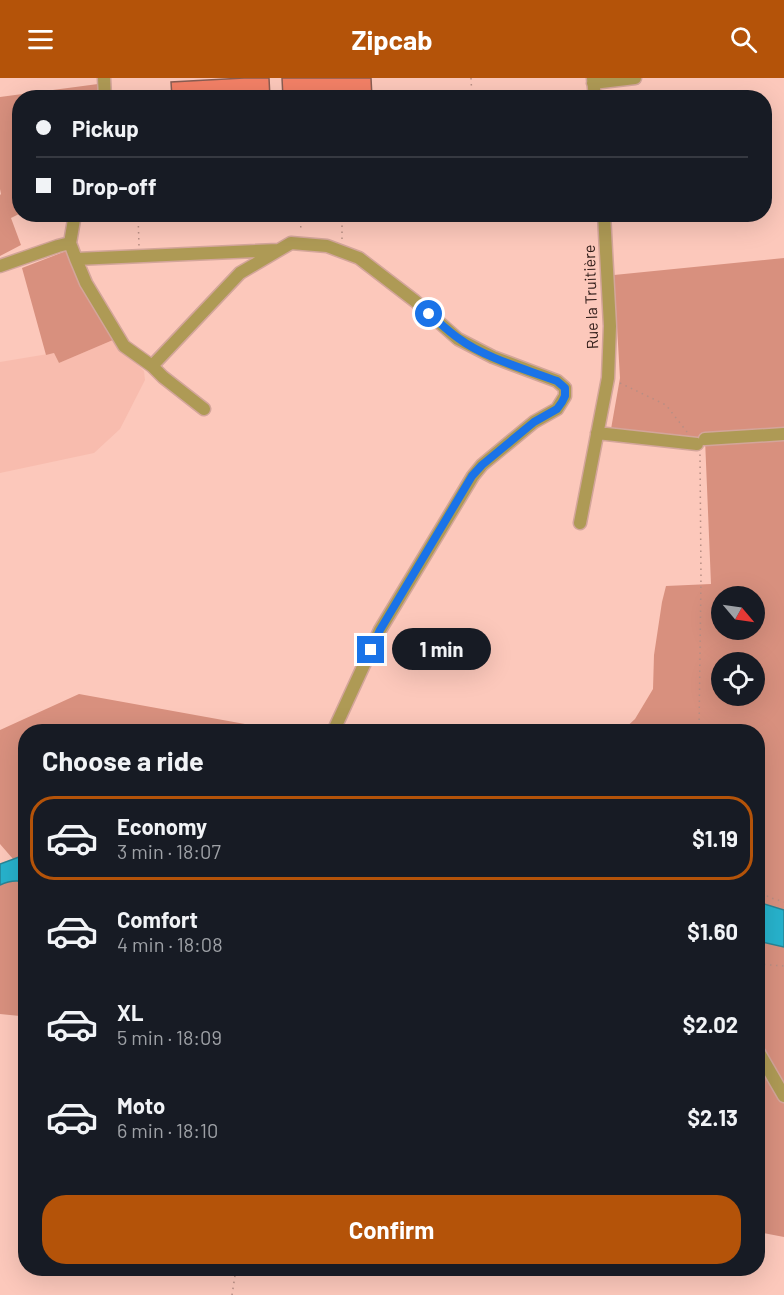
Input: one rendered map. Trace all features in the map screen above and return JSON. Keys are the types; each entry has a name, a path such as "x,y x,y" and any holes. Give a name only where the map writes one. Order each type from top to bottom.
{"street":[{"path":"593,81 635,78"},
{"path":"74,222 70,243 76,259 86,283 124,346 204,409"},
{"name":"Rue la Truitière","path":"580,523 608,378 610,326 604,222"},
{"path":"0,266 70,243"},
{"path":"152,366 240,273 291,243 327,246 359,258 415,301 458,339 493,357 557,381 565,388 565,396 557,409 534,422 472,476 380,630 337,724"},
{"path":"76,259 280,249"},
{"path":"597,433 701,441 784,434"},
{"path":"765,1063 784,1096"}],"path":[{"path":"138,222 140,256"},
{"path":"301,222 302,244"},
{"path":"342,222 342,251"},
{"path":"608,378 666,405 701,441 699,724"},
{"path":"765,892 768,897 784,902"},
{"path":"765,965 784,966"},
{"path":"232,1295 235,1276"}],"shaded area":[{"path":"98,84 98,90 53,90"},
{"path":"12,95 11,218 21,245 0,256 1,194 0,97"},
{"path":"66,251 113,340 59,363 54,353 46,355 22,268"},
{"path":"784,258 784,910 765,904 765,724 630,724 653,689 654,655 666,586 711,584 705,439 611,429 620,378 614,275"},
{"path":"113,340 144,371 145,380 120,429 94,453 0,473 0,362 54,353 59,363"},
{"path":"79,694 246,724 18,724 18,858 13,859 0,844 0,730"},
{"path":"18,881 18,1016 0,1014 0,885"},
{"path":"765,943 784,947 784,1237 765,1233"}],"water":[{"path":"18,857 18,881 0,885 0,864"},
{"path":"765,904 784,910 784,947 765,943"}],"building":[{"path":"269,78 270,90 172,90 171,82"},
{"path":"282,78 371,78 372,90 283,90"}],"route":[{"path":"371,650 380,630 472,476 534,422 557,409 565,396 565,388 557,381 493,357 458,339 429,314"}]}
